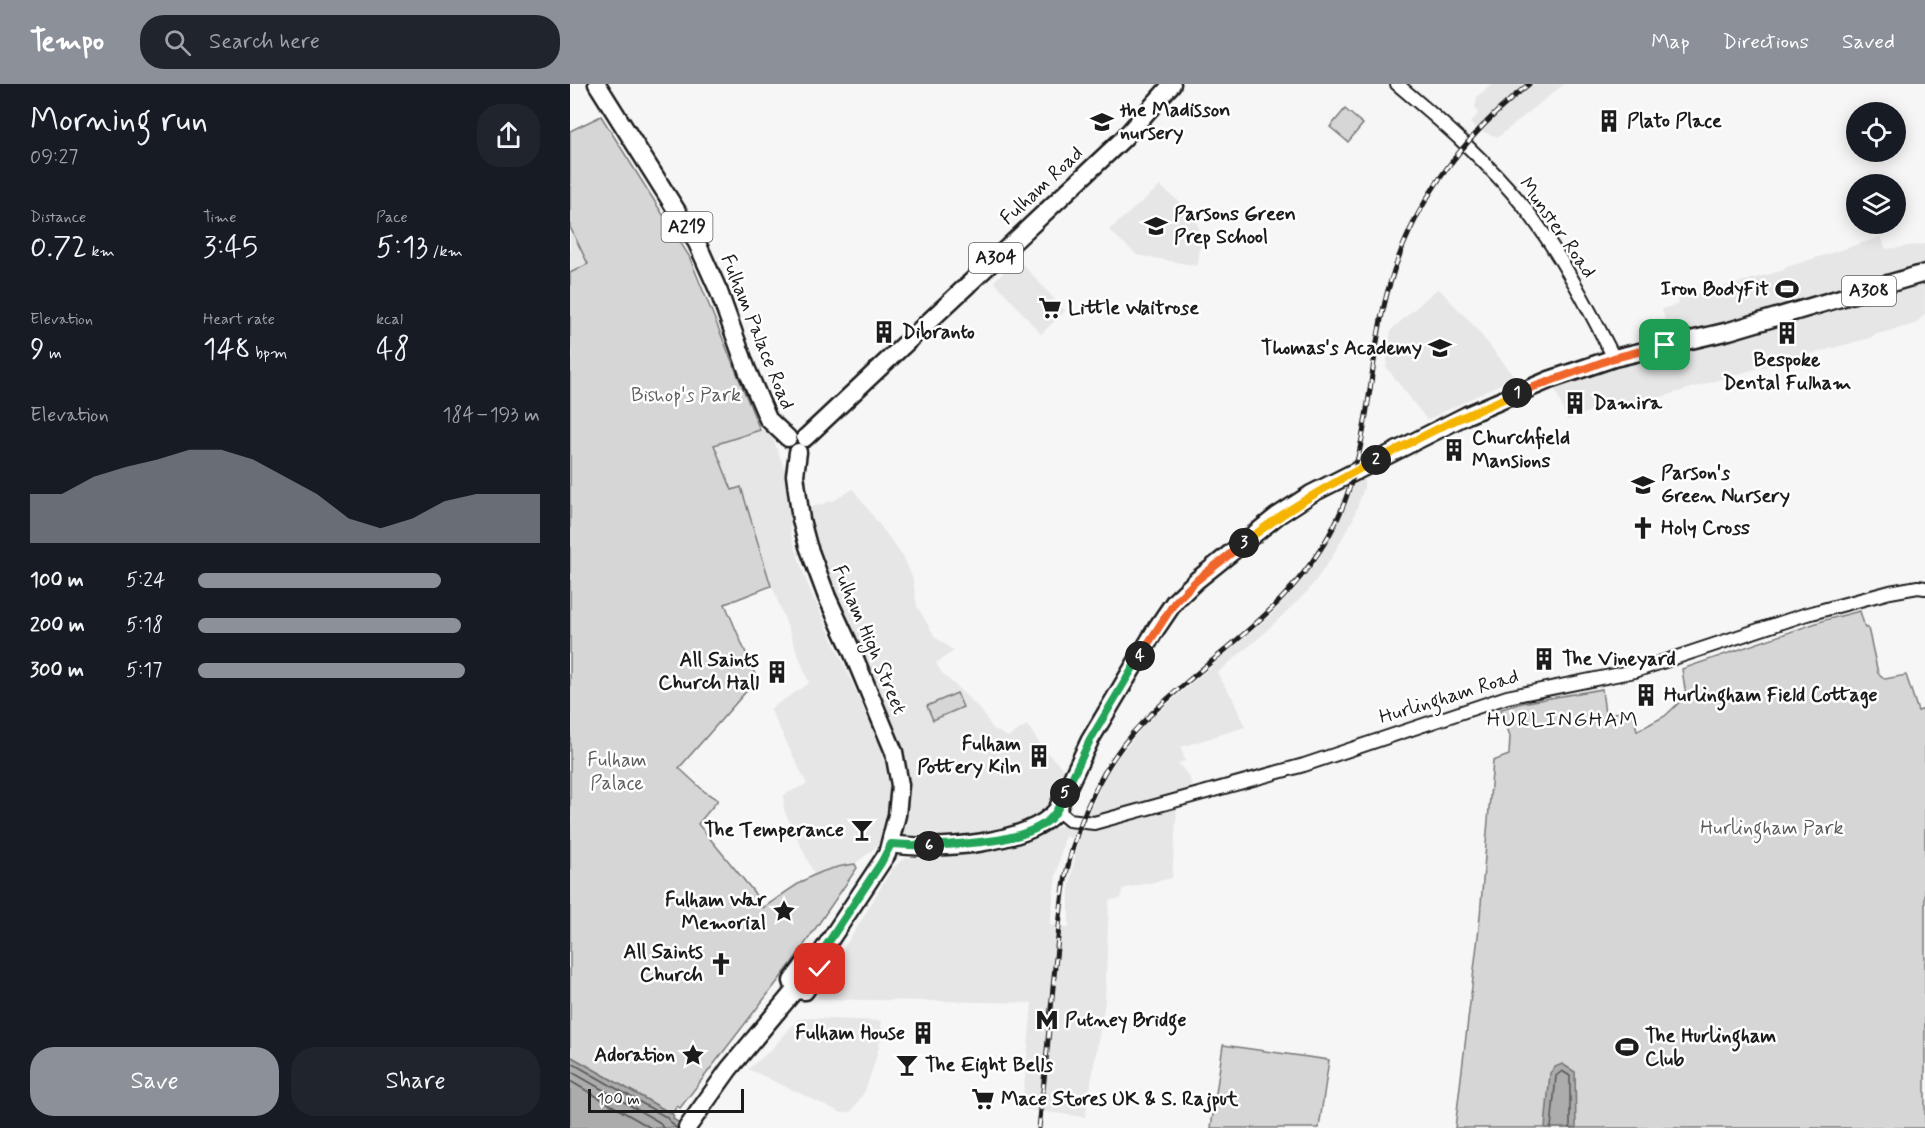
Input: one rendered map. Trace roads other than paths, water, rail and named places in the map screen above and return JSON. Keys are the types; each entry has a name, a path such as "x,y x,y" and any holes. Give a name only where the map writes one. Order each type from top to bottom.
{"main road":[{"name":"Fulham Palace Road","path":"597,84 697,243 719,292 747,370 768,419 797,443"},
{"name":"Fulham Road","path":"797,443 1123,139 1172,84"},
{"name":"A308","path":"891,844 915,846 1001,839 1044,823 1057,810 1090,740 1156,629 1175,602 1197,580 1277,516 1339,479 1467,415 1549,380 1614,358 1729,331 1925,273"},
{"name":"Fulham High Street","path":"690,1123 729,1069 795,990 805,991 808,988 820,969 816,961 881,863 891,844 900,792 897,761 816,570 801,520 795,475 797,443"}],"street":[{"name":"Munster Road","path":"1397,84 1454,134 1525,209 1555,254 1614,358"},
{"name":"Hurlingham Road","path":"1057,810 1069,820 1094,823 1304,765 1507,697 1633,672 1804,615 1890,592 1925,588"}],"water":[{"path":"570,1056 672,1114 673,1119 688,1128 570,1128"},
{"path":"1562,1064 1575,1072 1576,1128 1545,1128 1550,1073"}],"railway":[{"path":"1039,1128 1065,882 1078,830 1095,790 1116,754 1143,722 1272,608 1296,583 1317,555 1335,524 1352,480 1363,435 1385,303 1410,231 1427,198 1448,167 1499,110 1529,84"}],"place":[{"name":"Plato Place","path":"1609,121"},
{"name":"the Madisson nursery","path":"1102,122"},
{"name":"Parsons Green Prep School","path":"1156,226"},
{"name":"Iron BodyFit","path":"1787,289"},
{"name":"Little Waitrose","path":"1050,308"},
{"name":"Dibranto","path":"884,332"},
{"name":"Bespoke Dental Fulham","path":"1787,333"},
{"name":"Thomas's Academy","path":"1440,348"},
{"name":"Damira","path":"1575,403"},
{"name":"Churchfield Mansions","path":"1454,450"},
{"name":"Parson's Green Nursery","path":"1643,485"},
{"name":"Holy Cross","path":"1643,528"},
{"name":"The Vineyard","path":"1544,659"},
{"name":"All Saints Church Hall","path":"777,672"},
{"name":"Hurlingham Field Cottage","path":"1646,695"},
{"name":"Fulham Pottery Kiln","path":"1039,756"},
{"name":"The Temperance","path":"862,830"},
{"name":"Fulham War Memorial","path":"784,911"},
{"name":"All Saints Church","path":"721,964"},
{"name":"Putney Bridge","path":"1047,1020"},
{"name":"Fulham House","path":"923,1033"},
{"name":"The Hurlingham Club","path":"1627,1047"},
{"name":"Adoration","path":"693,1055"},
{"name":"The Eight Bells","path":"907,1065"},
{"name":"Mace Stores UK & S. Rajput","path":"983,1099"}],"district":[{"name":"HURLINGHAM","path":"1563,720"}],"park label":[{"name":"Bishop's Park","path":"686,395"},
{"name":"Fulham Palace","path":"617,772"},
{"name":"Hurlingham Park","path":"1772,828"}]}
